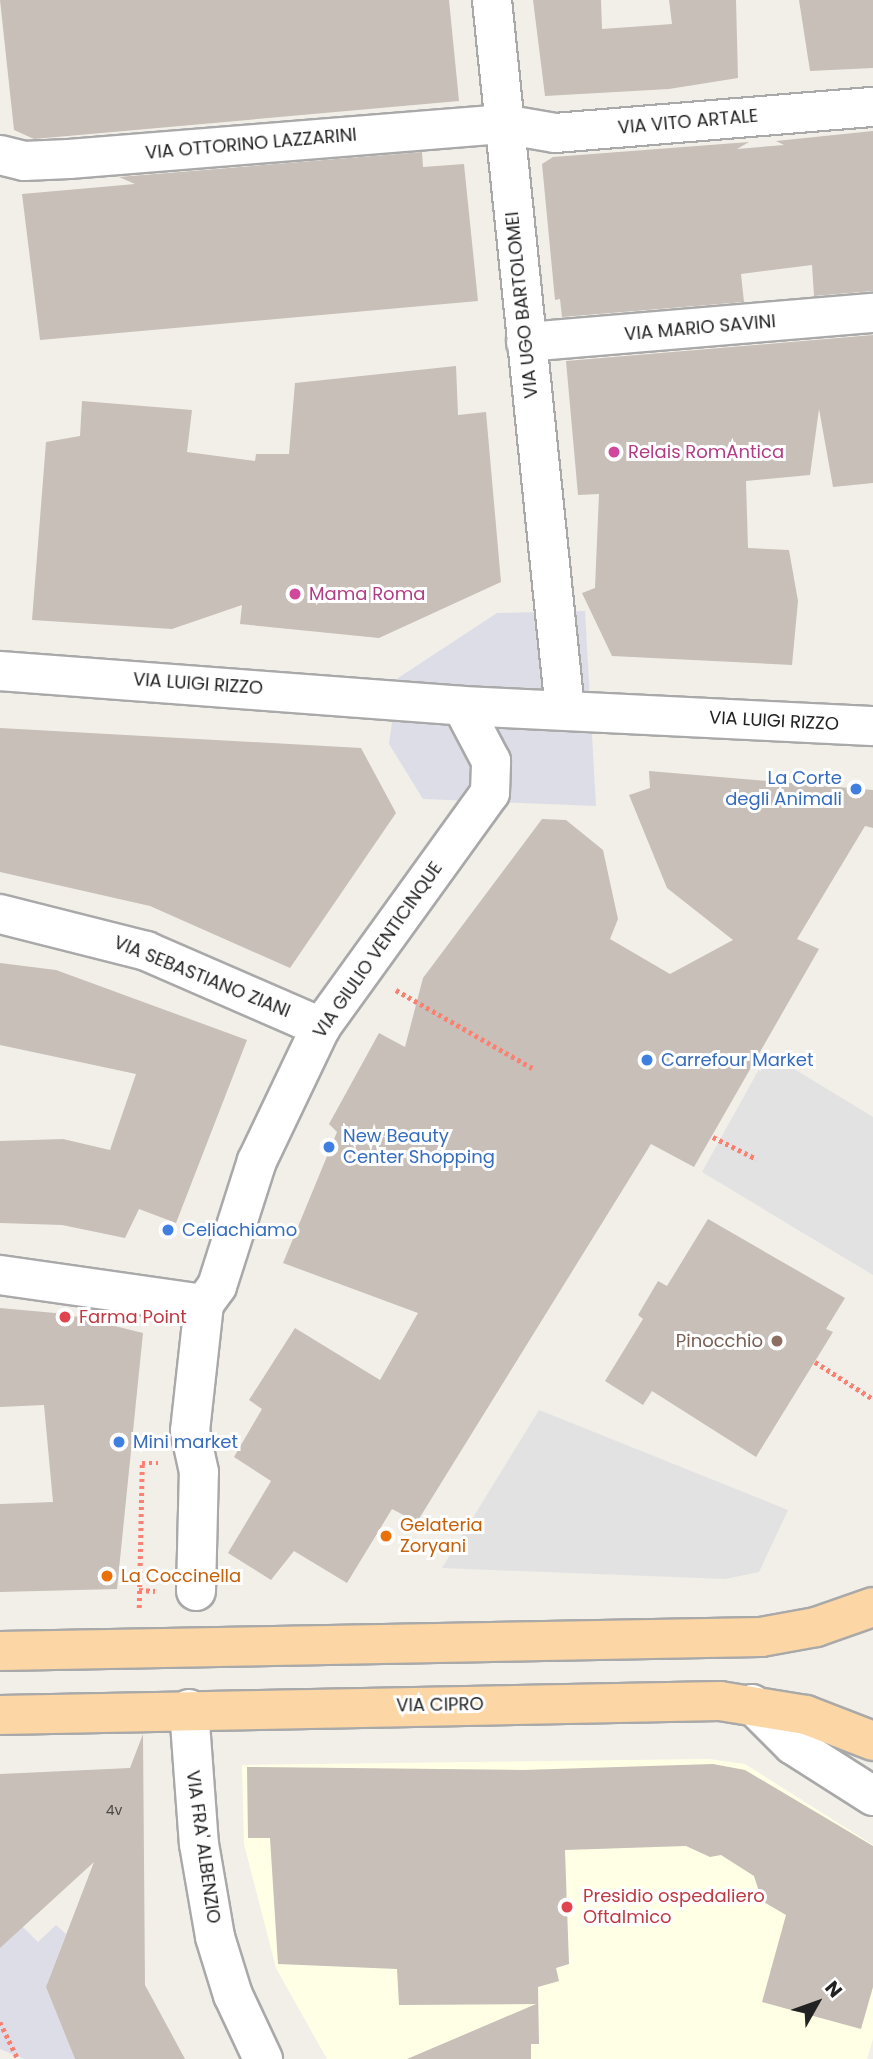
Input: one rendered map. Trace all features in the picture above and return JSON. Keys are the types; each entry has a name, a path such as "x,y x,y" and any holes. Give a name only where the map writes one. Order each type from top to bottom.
{"main road":[{"path":"0,1651 761,1637 816,1627 873,1607"},
{"name":"VIA CIPRO","path":"0,1715 189,1709 752,1704 806,1715 873,1741"}],"street":[{"name":"VIA UGO BARTOLOMEI","path":"492,0 555,611 578,711"},
{"name":"VIA VITO ARTALE","path":"503,124 555,133 873,107"},
{"name":"VIA OTTORINO LAZZARINI","path":"0,155 24,161 69,159 503,124"},
{"name":"VIA MARIO SAVINI","path":"526,342 873,313"},
{"name":"VIA LUIGI RIZZO","path":"0,671 462,706 873,726"},
{"name":"VIA GIULIO VENTICINQUE","path":"195,1591 199,1472 190,1431 204,1304 217,1286 257,1161 321,1027 484,801 493,777 492,761 462,706"},
{"name":"VIA SEBASTIANO ZIANI","path":"0,914 146,951 321,1027"},
{"path":"0,1275 204,1304"},
{"path":"752,1704 793,1745 873,1796"},
{"name":"VIA FRA' ALBENZIO","path":"189,1709 199,1844 215,1937 233,1996 263,2059"}],"path":[{"path":"414,1000 532,1068"},
{"path":"713,1137 757,1159"},
{"path":"815,1362 873,1399"},
{"path":"139,1608 142,1463"},
{"path":"0,2022 19,2059"}],"shaded area":[{"path":"585,611 596,806 423,799 389,744 398,678 497,613"},
{"path":"768,1053 873,1117 873,1275 702,1172"},
{"path":"539,1410 788,1510 759,1572 725,1579 442,1568"},
{"name":"Presidio ospedaliero Oftalmico","path":"709,1759 745,1764 873,1845 873,2039 867,2059 327,2059 276,1968 244,1844 242,1765"},
{"path":"0,1921 23,1927 38,1942 56,1925 66,1934 46,1987 75,2059 24,2059 0,2049"}],"building":[{"path":"0,0 449,0 459,101 34,139 14,130"},
{"path":"533,0 601,0 602,29 672,24 669,0 736,0 738,78 669,89 545,96"},
{"path":"799,0 873,0 873,68 810,71"},
{"path":"873,131 873,291 814,296 812,265 741,274 744,302 562,317 560,299 555,300 542,164 553,157 749,142 737,149 784,145 776,141"},
{"path":"422,152 423,167 464,164 478,301 40,340 22,194 135,184 119,177"},
{"path":"873,335 873,483 833,487 819,409 810,475 746,481 748,548 789,550 798,601 792,665 612,656 582,593 595,588 599,494 578,495 566,361"},
{"path":"456,366 458,415 486,412 501,582 379,638 240,624 242,605 172,629 32,620 46,442 80,436 82,401 192,410 187,452 255,461 256,454 289,454 295,383"},
{"path":"0,728 361,748 396,813 290,968 150,906 0,872"},
{"path":"649,771 873,790 873,828 865,826 797,939 819,949 694,1167 651,1144 417,1522 392,1509 347,1583 294,1551 271,1580 228,1553 271,1481 234,1457 262,1409 249,1400 295,1328 380,1380 418,1313 283,1263 337,1132 329,1124 379,1033 405,1047 423,978 542,819 566,820 603,850 618,919 610,939 670,974 733,940 667,888 629,795 650,788"},
{"path":"0,963 56,970 247,1040 176,1223 139,1209 125,1238 62,1225 0,1223 0,1141 63,1139 110,1150 136,1074 0,1045"},
{"name":"Pinocchio","path":"708,1219 845,1298 826,1329 833,1332 756,1457 652,1391 643,1405 605,1381 643,1319 638,1315 658,1281 667,1286"},
{"path":"0,1308 66,1314 143,1333 117,1589 0,1592 0,1504 53,1502 44,1405 0,1407"},
{"path":"143,1734 145,1985 185,2059 75,2059 46,1987 94,1862 0,1948 0,1774 130,1768"},
{"name":"Presidio ospedaliero Oftalmico","path":"713,1764 745,1770 873,1846 873,1987 861,2029 762,2002 786,1915 762,1901 754,1876 721,1855 710,1857 686,1846 565,1850 569,1964 556,1968 559,1981 538,1987 539,2044 531,2044 531,2059 407,2059 536,2004 399,2005 397,1969 278,1964 270,1838 248,1838 247,1767 523,1770"}],"place":[{"name":"Relais RomAntica","path":"614,452"},
{"name":"Mama Roma","path":"295,594"},
{"name":"La Corte degli Animali","path":"856,789"},
{"name":"Carrefour Market","path":"647,1060"},
{"name":"New Beauty Center Shopping","path":"329,1147"},
{"name":"Celiachiamo","path":"168,1230"},
{"name":"Farma Point","path":"65,1317"},
{"name":"Pinocchio","path":"777,1341"},
{"name":"Mini market","path":"119,1442"},
{"name":"Gelateria Zoryani","path":"386,1536"},
{"name":"La Coccinella","path":"107,1576"},
{"name":"Presidio ospedaliero Oftalmico","path":"567,1907"}]}
